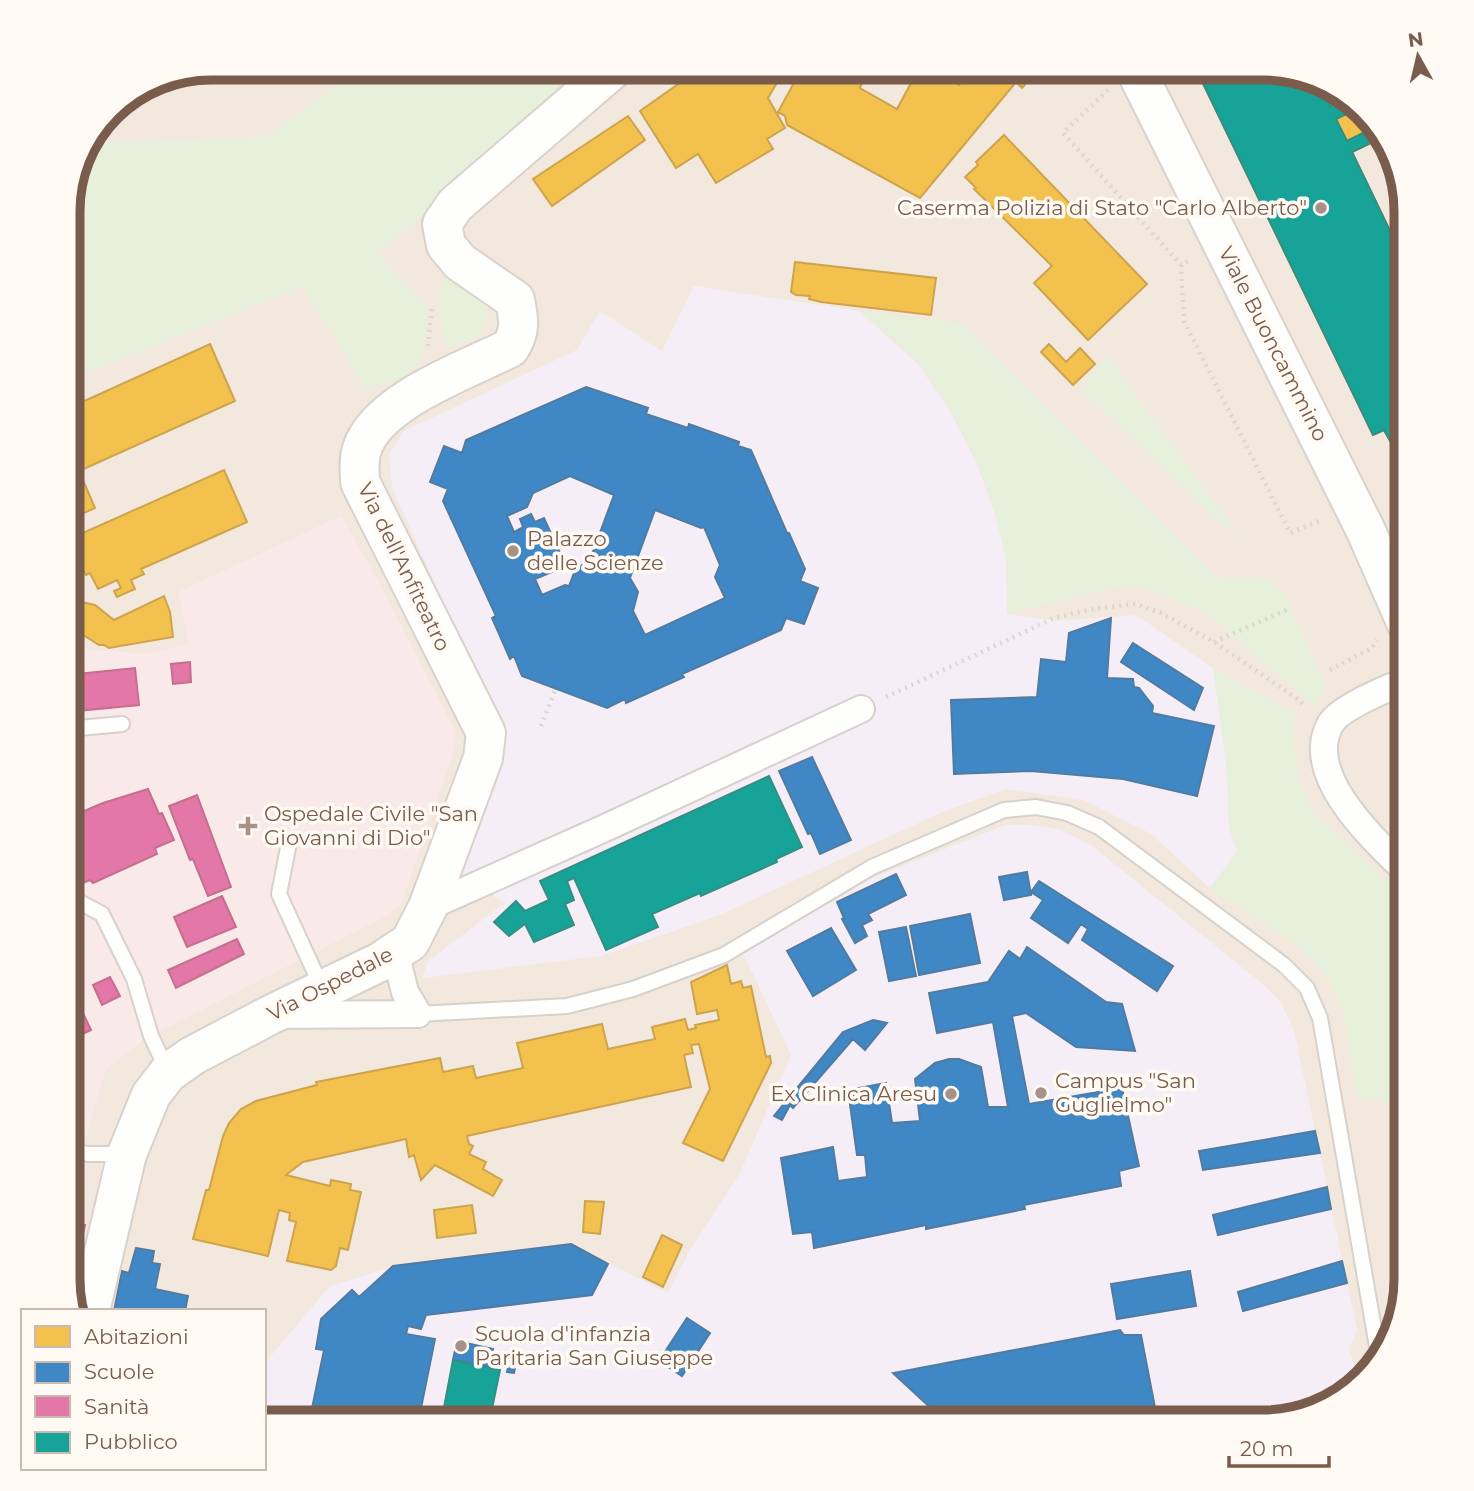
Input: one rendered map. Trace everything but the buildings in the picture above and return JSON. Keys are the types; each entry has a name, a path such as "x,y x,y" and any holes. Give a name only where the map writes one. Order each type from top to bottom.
{"street":[{"name":"Via dell'Anfiteatro","path":"428,907 483,758 486,733 360,482 359,460 362,447 376,424 402,401 510,348 519,335 514,300 460,262 446,245 443,225 455,205 599,81"},
{"name":"Viale Buoncammino","path":"1125,81 1366,531 1390,627"},
{"path":"1394,685 1381,690 1332,720 1323,742 1333,786 1372,838 1394,859"},
{"path":"428,907 861,709"},
{"name":"Via Ospedale","path":"90,1309 127,1154 151,1095 168,1073 192,1056 270,1015 380,962 410,942 428,907"},
{"path":"395,952 405,992 418,1014"},
{"path":"270,1015 418,1014"}],"lane":[{"path":"81,728 122,724"},
{"path":"418,1014 567,1006 633,989 724,955 872,867 1004,810 1036,807 1068,814 1099,827 1284,965 1307,988 1320,1018 1377,1344"},
{"path":"289,843 278,894 323,990"},
{"path":"80,903 102,915 134,979 150,1036 168,1073"},
{"path":"80,1152 127,1154"}],"path":[{"path":"1120,81 1063,133 1181,265 1184,321 1290,533 1321,520"},
{"path":"1181,265 1195,257"},
{"path":"427,354 432,306"},
{"path":"861,709 1054,618 1135,604 1161,613 1214,642 1306,707"},
{"path":"1214,642 1291,608"},
{"path":"1330,670 1372,648 1390,627"},
{"path":"1364,653 1369,663"},
{"path":"541,726 556,688"}],"shaded area":[{"path":"1271,81 1312,90 1349,113 1361,125 1384,162 1391,186 1394,212 1394,1279 1391,1305 1380,1337 1361,1366 1349,1378 1312,1401 1288,1408 1262,1410 266,1410 266,1309 84,1309 80,1279 81,203 90,162 98,146 119,119 146,98 186,83"},
{"path":"694,286 859,311 918,364 949,409 976,462 995,513 1006,558 1007,614 1057,621 1136,615 1213,668 1245,842 1210,888 1151,834 1084,800 1006,789 942,812 720,915 601,956 423,978 427,962 505,903 455,871 502,737 392,487 389,455 404,431 577,350 600,311 662,351"},
{"name":"Ospedale Civile \"San Giovanni di Dio\"","path":"341,516 380,584 455,731 455,747 400,906 388,915 143,1040 106,1069 80,1157 81,649 146,654 189,644 178,592"},
{"name":"Campus \"San Guglielmo\"","path":"1005,825 1034,825 1061,830 1091,845 1280,1001 1294,1030 1357,1330 1349,1349 1356,1371 1349,1378 1324,1388 1321,1396 1312,1401 1288,1408 1262,1410 266,1410 266,1362 329,1287 393,1266 571,1244 668,1293 690,1250 740,1173 791,1055 743,953 875,877"}],"green space":[{"path":"342,81 567,81 417,222 376,252 428,308 419,360 409,373 400,379 366,389 303,286 81,374 81,203 90,162 101,141 267,137"},
{"path":"444,276 463,285 480,299 486,308 487,317 485,326 479,333 470,340 447,349 440,313"},
{"path":"859,311 962,324 1216,577 1269,579 1286,597 1326,687 1323,696 1313,705 1235,639 1211,615 1138,586 1114,588 1007,614 1007,570 1000,530 974,455 949,408 919,365"},
{"path":"1107,356 1239,535 1220,523 1081,389"},
{"path":"1213,668 1295,713 1297,767 1310,806 1317,817 1394,888 1394,1104 1357,1095 1349,1038 1342,1011 1332,985 1322,971 1294,944 1210,888 1238,850 1229,824 1227,776"}],"place":[{"name":"Caserma Polizia di Stato \"Carlo Alberto\"","path":"1321,208"},
{"name":"Palazzo delle Scienze","path":"513,551"},
{"name":"Ospedale Civile \"San Giovanni di Dio\"","path":"248,826"},
{"name":"Campus \"San Guglielmo\"","path":"1041,1093"},
{"name":"Ex Clinica Aresu","path":"951,1094"},
{"name":"Scuola d'infanzia Paritaria San Giuseppe","path":"461,1346"}]}
